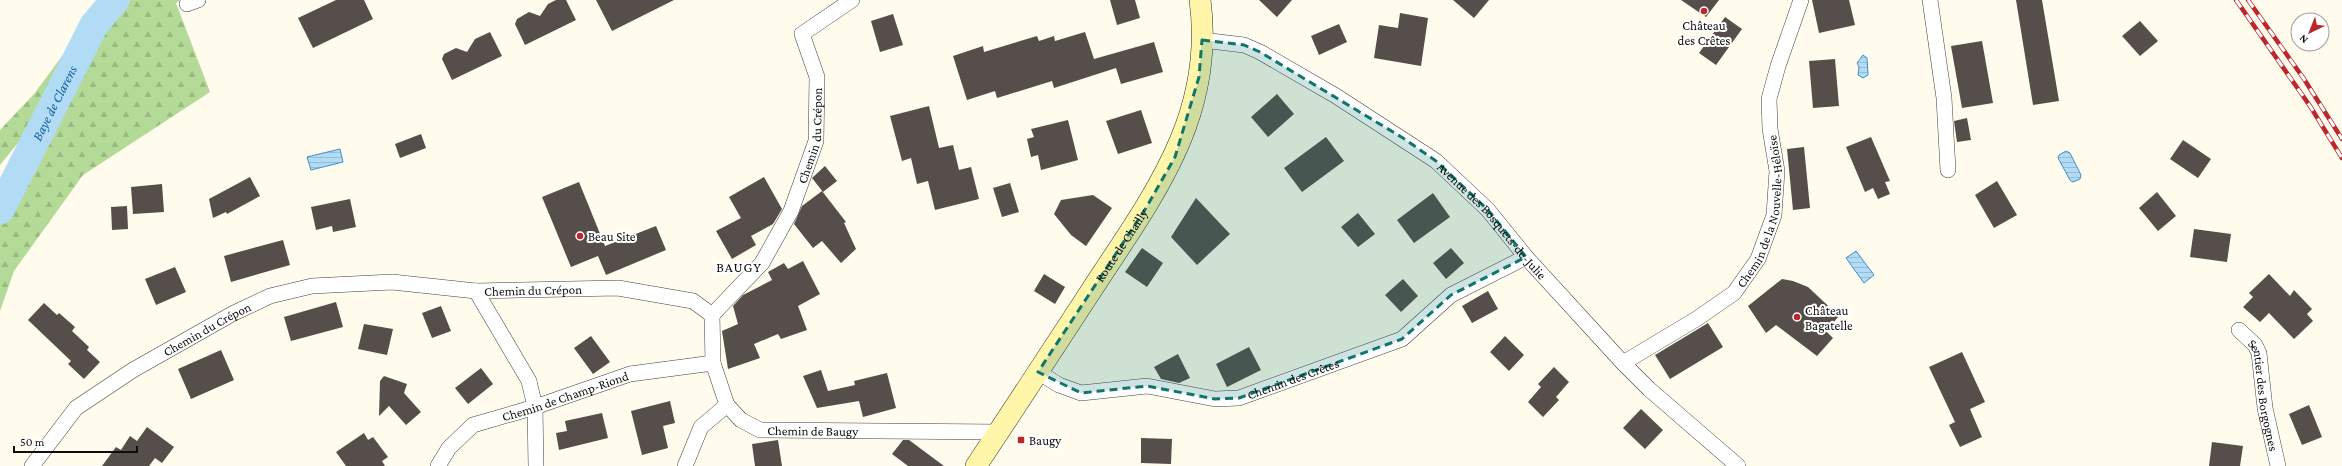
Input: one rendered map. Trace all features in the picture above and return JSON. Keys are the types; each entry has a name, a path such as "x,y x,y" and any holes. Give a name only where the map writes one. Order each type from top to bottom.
{"main road":[{"name":"Route de Chailly","path":"976,466 1146,208 1175,157 1188,122 1199,77 1202,40 1200,0"}],"street":[{"name":"Chemin du Crépon","path":"32,466 76,408 133,370 232,314 270,296 312,286 392,282 476,291 618,288 693,300 712,315 762,264 791,211 816,141 817,77 802,34 852,0"},
{"name":"Chemin de la Nouvelle-Héloïse","path":"1622,363 1698,318 1734,293 1758,259 1774,214 1777,171 1770,129 1769,99 1778,66 1801,0"},
{"path":"1930,0 1944,98 1948,170"},
{"name":"Avenue des Bosquets-de-Julie","path":"1202,40 1244,45 1260,52 1403,138 1436,161 1488,210 1526,257 1622,363 1738,466"},
{"name":"Chemin des Crêtes","path":"1038,372 1059,385 1081,393 1147,386 1215,399 1239,398 1402,339 1451,295 1526,257"},
{"path":"476,291 529,381 535,407 536,466"},
{"name":"Chemin de Baugy","path":"712,315 713,363 727,405 741,420 760,430 999,432"},
{"name":"Sentier des Borgognes","path":"2239,330 2255,345 2259,353 2265,408 2278,466"},
{"name":"Chemin de Champ-Riond","path":"438,466 449,448 473,425 535,407 630,374 713,363"},
{"path":"685,466 701,427 727,405"}],"highlighted area":[{"path":"1202,40 1244,45 1260,52 1403,138 1436,161 1488,210 1526,257 1451,295 1402,339 1239,398 1215,399 1147,386 1081,393 1038,372 1146,208 1175,157 1199,77"}],"green space":[{"path":"115,0 180,0 176,3 210,92 83,175 14,271 0,311 0,205 51,135 113,17"},
{"path":"74,40 43,112 0,165 0,130 34,94"}],"water":[{"path":"1863,55 1867,58 1868,75 1863,78 1858,75 1859,67 1857,63"},
{"path":"340,149 343,162 311,170 307,157"},
{"path":"2066,151 2070,153 2081,175 2080,179 2073,182 2070,180 2058,158 2059,155"},
{"path":"1856,251 1874,275 1864,283 1846,258"}],"building":[{"path":"336,0 364,0 373,19 313,48 298,18"},
{"path":"556,0 566,0 576,20 525,45 515,24 517,19 529,12 540,16 548,4"},
{"path":"596,0 674,0 612,31"},
{"path":"1110,0 1135,0 1140,18 1117,25"},
{"path":"1259,0 1292,0 1277,17"},
{"path":"1453,0 1489,0 1474,18"},
{"name":"Château des Crêtes","path":"1681,0 1719,0 1706,17"},
{"path":"1812,0 1849,0 1855,25 1819,33"},
{"path":"2016,0 2042,0 2059,101 2033,105"},
{"path":"1400,13 1428,18 1421,66 1374,58 1379,25 1398,28"},
{"path":"893,14 903,45 880,52 871,21"},
{"path":"1725,17 1742,29 1716,65 1699,53"},
{"path":"2140,21 2158,41 2140,56 2122,36"},
{"path":"1339,24 1347,42 1319,55 1311,36"},
{"path":"490,32 502,56 452,80 442,59 444,54 456,48 467,52 475,39"},
{"path":"1085,32 1094,59 1154,42 1163,72 1121,84 1116,68 1054,88 1052,81 997,98 995,91 967,100 953,56 983,46 984,52 1037,36 1039,41 1054,36 1055,41"},
{"path":"1982,41 1993,103 1962,108 1951,46"},
{"path":"1835,59 1839,106 1813,108 1809,61"},
{"path":"1277,94 1294,114 1268,137 1251,117"},
{"path":"929,106 939,148 953,145 959,170 971,167 979,199 935,210 928,181 917,184 911,158 902,161 890,116"},
{"path":"1141,110 1152,143 1118,154 1106,121"},
{"path":"1967,118 1971,140 1957,142 1954,121"},
{"path":"1068,120 1078,160 1041,170 1038,155 1031,157 1027,139 1034,137 1031,129"},
{"path":"421,134 426,148 400,158 395,144"},
{"path":"1326,137 1344,161 1302,192 1284,168"},
{"path":"1871,137 1890,181 1885,182 1890,194 1878,199 1873,188 1865,192 1846,147"},
{"path":"2183,140 2211,159 2198,178 2170,159"},
{"path":"1804,147 1810,208 1793,210 1787,149"},
{"path":"825,166 837,181 823,192 812,178"},
{"path":"250,177 260,196 227,214 226,212 213,218 209,199"},
{"path":"764,177 782,209 773,224 751,236 756,245 732,259 716,231 741,218 729,197"},
{"path":"1997,181 2017,215 1994,228 1975,195"},
{"name":"Beau Site","path":"579,182 605,246 656,226 666,250 606,275 598,256 571,267 542,197"},
{"path":"1010,183 1019,212 1002,217 993,188"},
{"path":"162,184 164,212 133,214 131,187"},
{"path":"822,191 846,222 844,223 856,249 841,263 822,241 813,248 794,224 802,206"},
{"path":"2157,192 2176,216 2158,231 2139,208"},
{"path":"1433,193 1450,217 1414,243 1397,220"},
{"path":"1093,195 1112,208 1086,246 1071,235 1054,214 1061,200"},
{"path":"1196,198 1230,234 1197,265 1171,237"},
{"path":"350,199 356,227 333,232 332,226 316,230 311,207"},
{"path":"127,206 128,229 112,230 111,207"},
{"path":"1358,213 1375,234 1358,247 1341,227"},
{"path":"2194,229 2231,234 2227,262 2190,257"},
{"path":"283,240 290,265 231,282 224,256"},
{"path":"1142,248 1163,263 1147,287 1125,272"},
{"path":"1451,248 1464,263 1446,279 1433,263"},
{"path":"803,261 820,294 798,306 807,330 781,339 778,334 754,344 760,358 728,369 722,331 738,324 733,306 743,295 772,280 768,272 784,263 788,269"},
{"path":"175,267 186,292 156,305 145,279"},
{"path":"1044,274 1065,287 1055,304 1034,291"},
{"path":"2269,274 2290,296 2294,290 2312,309 2307,314 2313,321 2294,339 2269,313 2260,322 2243,307 2253,297 2249,293"},
{"path":"1403,279 1418,296 1401,312 1385,295"},
{"name":"Château Bagatelle","path":"1782,279 1793,281 1808,287 1839,316 1826,331 1833,338 1817,356 1776,325 1766,333 1748,306"},
{"path":"1488,291 1498,309 1472,323 1462,306"},
{"path":"336,302 343,327 291,341 284,317"},
{"path":"44,303 57,315 59,313 75,327 72,331 89,347 87,350 100,362 84,379 68,364 71,361 28,320"},
{"path":"441,306 451,331 432,338 422,313"},
{"path":"1708,323 1723,347 1670,379 1655,355"},
{"path":"364,324 393,329 387,355 358,349"},
{"path":"591,336 610,362 593,374 574,348"},
{"path":"1505,336 1524,355 1509,371 1490,352"},
{"path":"1249,347 1261,370 1227,387 1216,364"},
{"path":"221,350 234,380 191,399 178,369"},
{"path":"1962,352 1985,402 1970,409 1982,437 1960,447 1949,425 1955,422 1929,367"},
{"path":"1178,354 1190,378 1179,383 1161,379 1154,367"},
{"path":"1554,367 1569,382 1556,397 1559,400 1543,417 1528,402 1541,387 1538,384"},
{"path":"481,368 493,384 468,404 455,388"},
{"path":"821,370 828,391 855,385 854,381 887,373 896,408 863,417 859,401 817,408 803,376"},
{"path":"384,376 407,384 404,393 421,412 406,425 389,406 379,416 380,381"},
{"path":"670,401 675,423 663,426 668,448 642,455 631,411"},
{"path":"2309,405 2322,437 2302,445 2289,414"},
{"path":"1641,409 1663,430 1645,449 1623,428"},
{"path":"602,413 608,438 559,450 556,433 567,431 565,421"},
{"path":"147,427 174,447 162,463 155,458 149,466 102,466 116,447 121,450 130,436 137,441"},
{"path":"364,433 368,440 373,437 388,457 382,461 385,466 346,466 336,452"},
{"path":"1141,438 1172,439 1171,464 1141,463"},
{"path":"778,440 782,466 755,466 752,444"},
{"path":"903,440 909,440 944,466 908,466 892,454"},
{"path":"2212,442 2243,446 2240,466 2209,466"}],"waterway":[{"name":"Baye de Clarens","path":"0,210 94,25 115,0"}],"railway":[{"path":"2236,0 2310,106 2342,158"},
{"path":"2248,0 2304,79 2342,139"}],"place":[{"name":"Château des Crêtes","path":"1704,11"},
{"name":"Beau Site","path":"580,236"},
{"name":"Château Bagatelle","path":"1797,317"},
{"name":"Baugy","path":"1021,440"}],"district":[{"name":"BAUGY","path":"739,267"}]}
